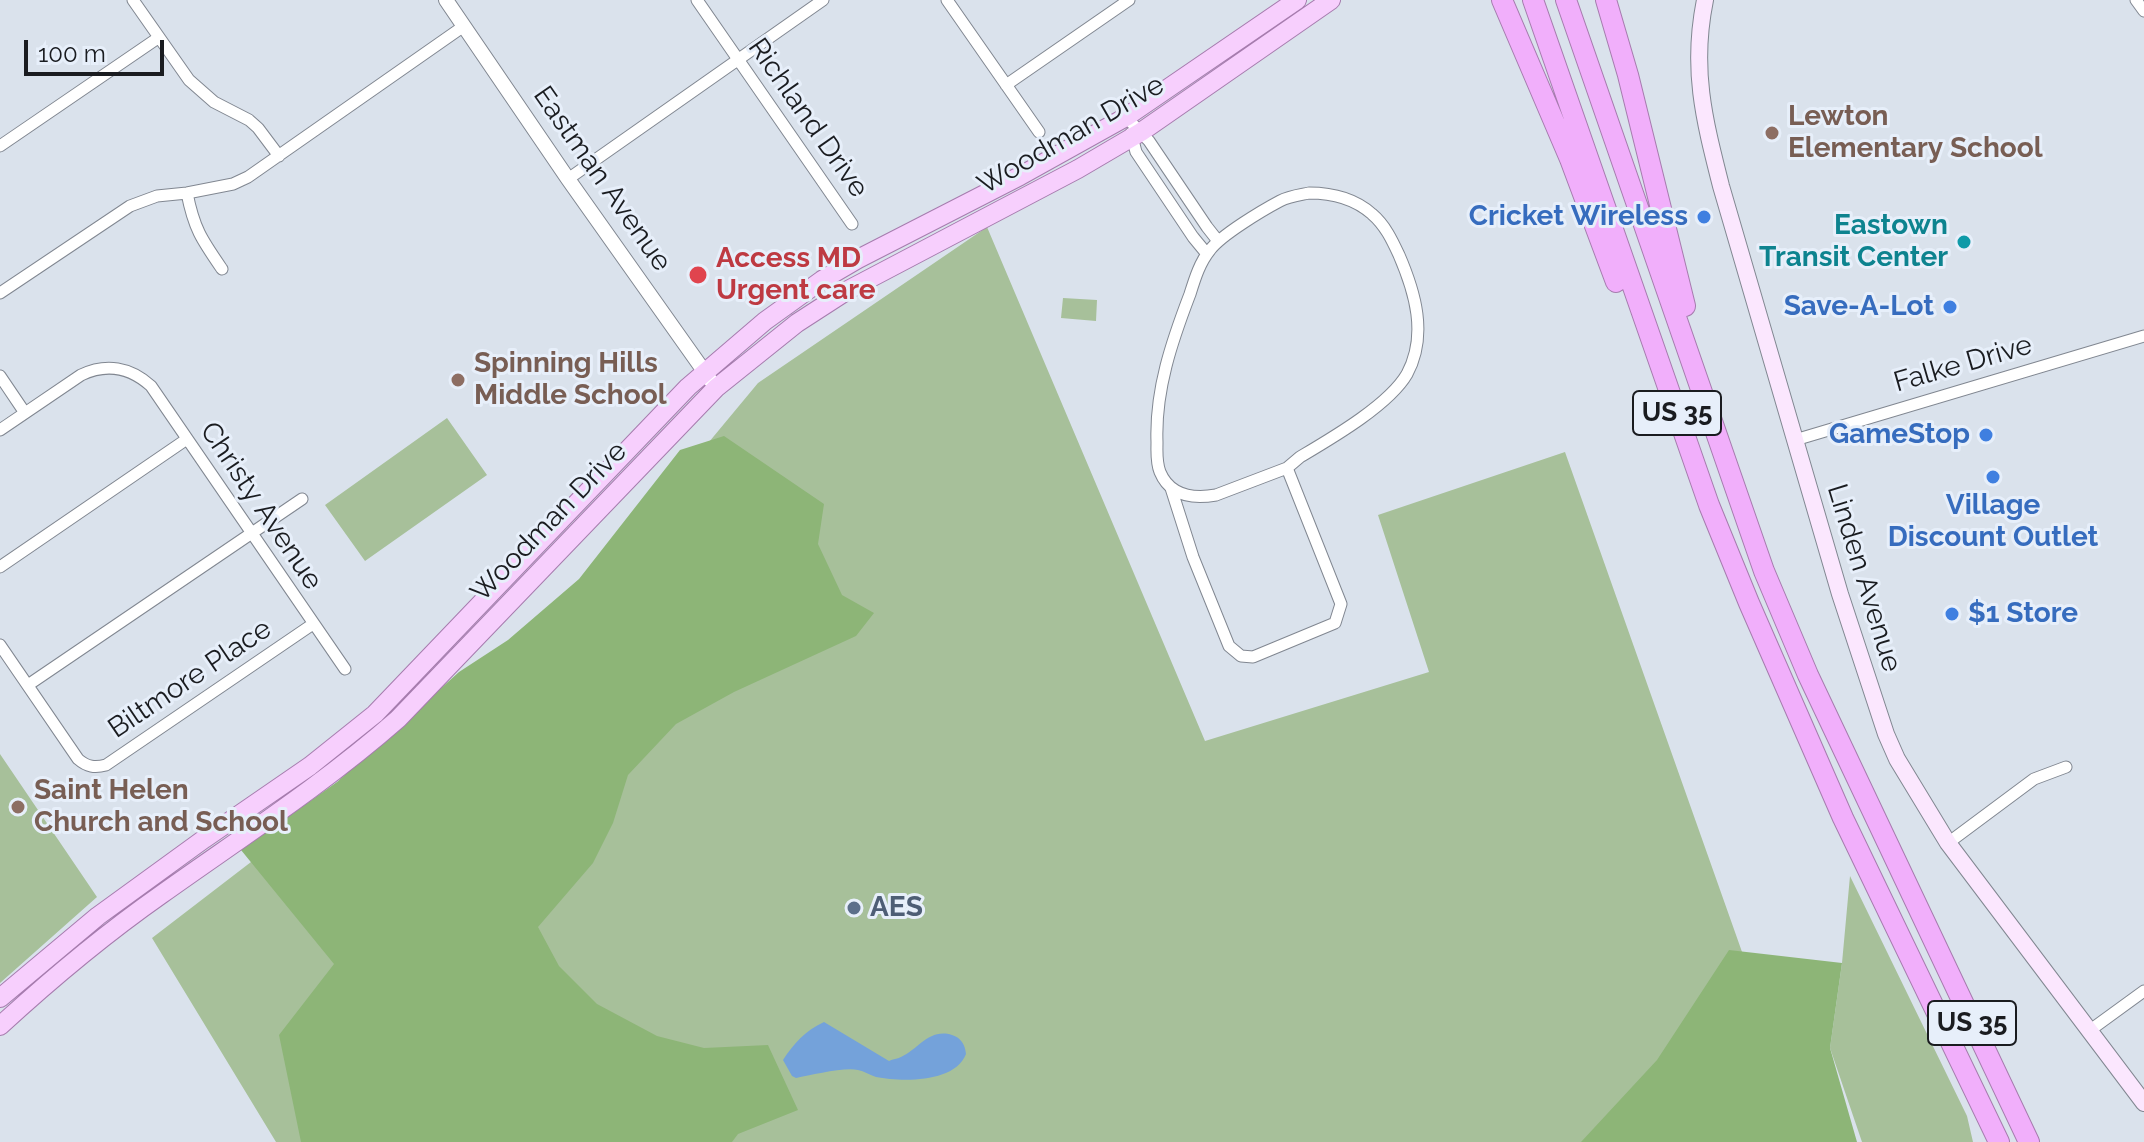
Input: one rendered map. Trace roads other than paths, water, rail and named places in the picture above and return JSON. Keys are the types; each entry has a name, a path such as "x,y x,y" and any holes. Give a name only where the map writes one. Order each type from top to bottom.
{"highway":[{"path":"1502,0 1570,159 1640,344 1709,505"},
{"name":"US 35","path":"1533,0 1709,505 1786,691 1843,818 1999,1142"},
{"name":"US 35","path":"1566,0 1764,571 1808,675 2029,1142"},
{"path":"1606,0 1652,169 1708,407"}],"main road":[{"name":"Woodman Drive","path":"0,998 98,916 310,766 375,714 703,372 765,321 822,280 1126,117 1297,0"},
{"name":"Woodman Drive","path":"2,1020 119,925 297,800 398,719 716,388 797,323 848,290 1078,169 1136,135 1331,0"},
{"name":"Linden Avenue","path":"1705,0 1698,62 1705,124 1840,594 1886,734 1905,773 1948,843 2144,1103"}],"street":[{"path":"133,0 184,75 214,102 249,120 279,156"},
{"name":"Eastman Avenue","path":"446,0 716,388"},
{"name":"Richland Drive","path":"697,0 852,224"},
{"path":"568,179 823,0"},
{"path":"947,0 1039,132"},
{"path":"2136,0 2144,11"},
{"path":"1006,85 1122,2"},
{"path":"0,293 130,206 157,196 233,184 248,177 464,26"},
{"path":"0,146 158,38"},
{"path":"1126,117 1136,135 1136,152 1207,254"},
{"path":"1136,135 1149,141 1218,241"},
{"path":"187,193 196,228 222,269"},
{"path":"1171,488 1187,497 1204,497 1223,493 1287,468 1385,400 1402,381 1414,358 1418,317 1412,286 1390,236 1381,222 1362,206 1339,196 1322,193 1293,196 1280,201 1218,241 1207,254 1179,322 1161,387 1156,433 1157,462 1171,488 1193,557 1229,646 1241,656 1253,657 1335,623 1341,604 1287,468"},
{"name":"Falke Drive","path":"1795,440 2144,336"},
{"name":"Christy Avenue","path":"25,413 91,371 112,367 135,374 151,386 345,669"},
{"path":"0,376 25,413 0,430"},
{"path":"0,567 187,439"},
{"path":"0,645 28,685 302,499"},
{"name":"Biltmore Place","path":"28,685 78,759 92,767 106,765 313,624"},
{"path":"1948,843 2034,779 2066,767"},
{"path":"2089,1031 2144,991"}],"water":[{"path":"824,1022 889,1061 900,1058 937,1034 952,1035 960,1040 966,1054 951,1071 913,1080 887,1079 852,1069 796,1078 792,1076 783,1060 800,1038"}],"place":[{"name":"Lewton Elementary School","path":"1772,133"},
{"name":"Cricket Wireless","path":"1704,217"},
{"name":"Eastown Transit Center","path":"1964,242"},
{"name":"Access MD Urgent care","path":"698,275"},
{"name":"Save-A-Lot","path":"1950,307"},
{"name":"Spinning Hills Middle School","path":"458,380"},
{"name":"GameStop","path":"1986,435"},
{"name":"Village Discount Outlet","path":"1993,477"},
{"name":"$1 Store","path":"1952,614"},
{"name":"Saint Helen Church and School","path":"18,807"},
{"name":"AES","path":"854,908"}]}
